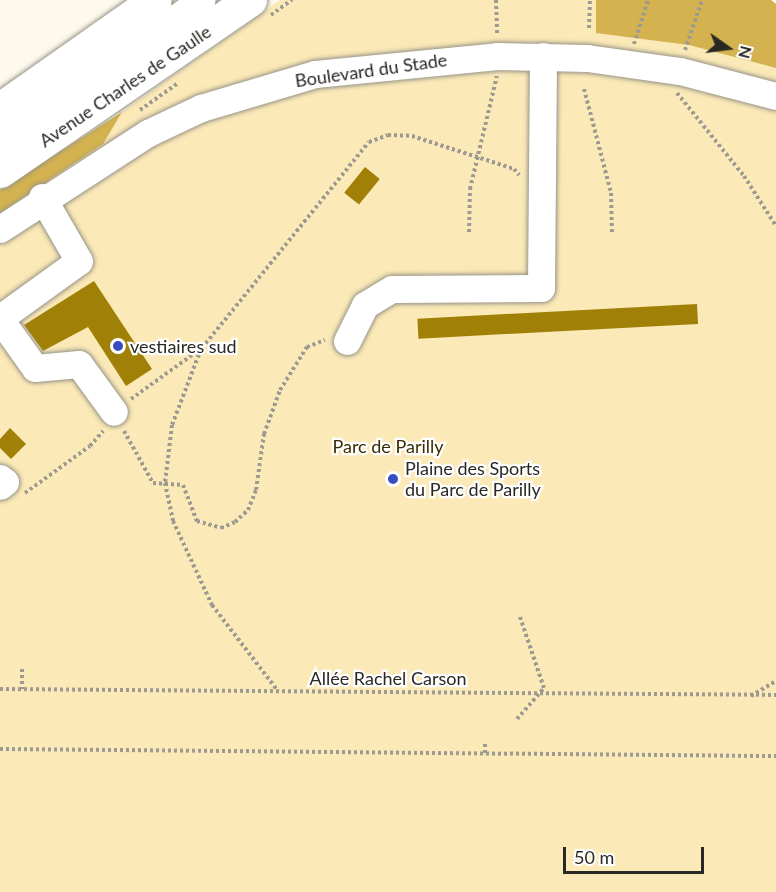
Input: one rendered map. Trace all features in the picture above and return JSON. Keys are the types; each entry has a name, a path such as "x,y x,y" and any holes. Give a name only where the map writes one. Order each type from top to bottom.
{"main road":[{"path":"0,109 155,0"},
{"name":"Avenue Charles de Gaulle","path":"0,171 250,0"}],"lane":[{"path":"0,141 201,0"},
{"name":"Boulevard du Stade","path":"0,229 42,197 148,133 264,87 373,67 497,56 543,56 680,71 776,96"},
{"path":"347,341 365,305 392,290 541,288 543,56"},
{"path":"42,197 80,261 0,319 35,368 79,364 114,412"},
{"path":"0,478 5,482 9,492"}],"path":[{"path":"469,232 470,189 497,90 496,0"},
{"path":"590,0 590,27"},
{"path":"623,43 635,44 648,0"},
{"path":"702,0 680,71 676,92 744,176 776,226"},
{"path":"584,88 612,193 612,233"},
{"path":"9,492 90,446 114,412 202,348 369,142 388,135 412,136 478,160 514,169 520,178"},
{"path":"114,412 153,483 183,484 198,521 221,528 235,522 248,510 256,490 264,434 285,381 316,340 347,341"},
{"path":"202,348 172,425 165,483 173,521 212,605 278,691"},
{"path":"517,719 542,693 536,657 520,617"},
{"path":"22,669 22,689"},
{"path":"749,697 776,681"},
{"name":"Allée Rachel Carson","path":"0,689 749,697 776,695"},
{"path":"485,744 485,753"},
{"path":"0,749 776,756"}],"green space":[{"name":"Parc de Parilly","path":"280,0 771,0 776,4 776,892 0,892 0,190 122,112"}],"shaded area":[{"path":"596,0 771,0 776,4 776,68 689,45 596,33"},
{"path":"122,112 103,144 0,213 0,190"}],"building":[{"path":"365,167 380,179 359,205 344,193"},
{"name":"vestiaires sud","path":"94,281 152,369 126,386 88,327 43,351 24,325"},
{"path":"697,304 698,324 418,339 417,319"},
{"path":"10,428 26,444 11,459 0,448 0,439"}],"place":[{"name":"vestiaires sud","path":"118,346"},
{"name":"Plaine des Sports du Parc de Parilly","path":"393,479"}]}
